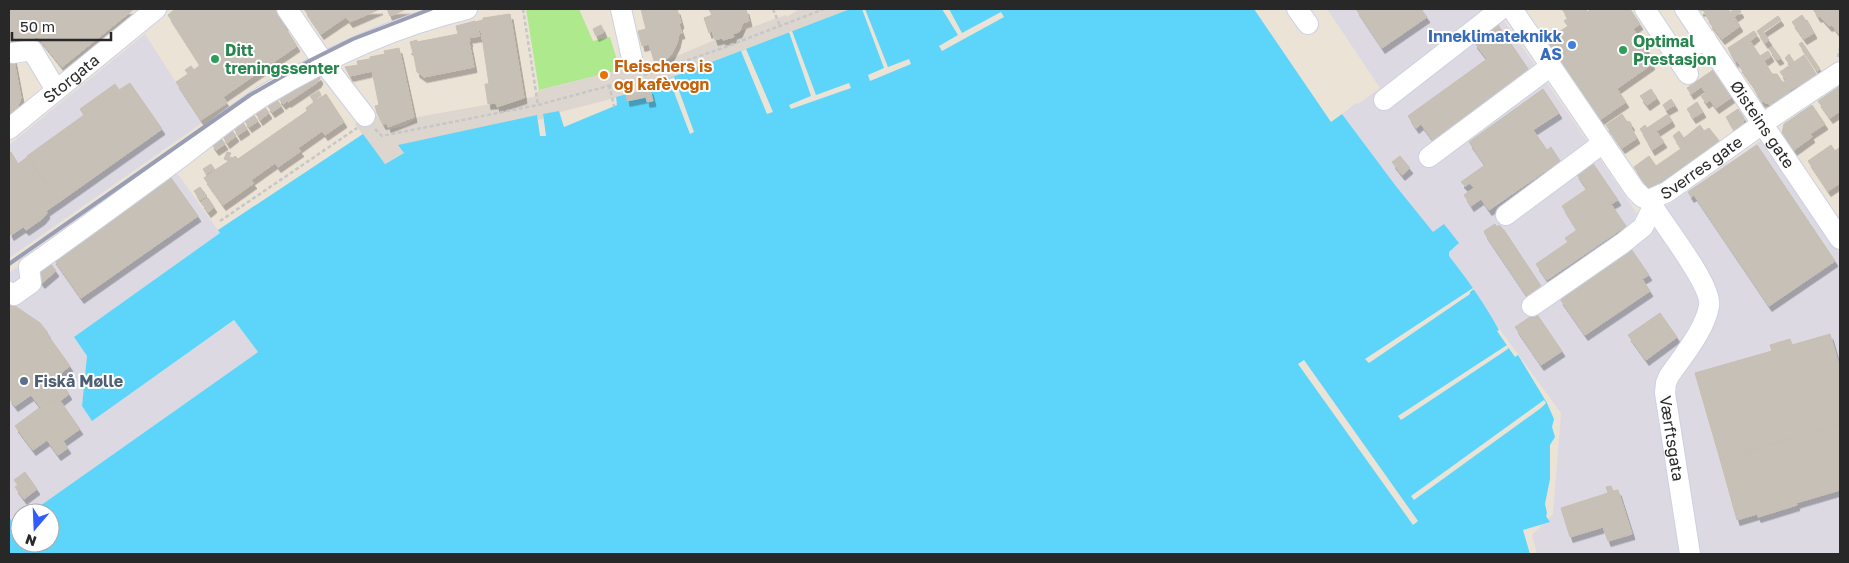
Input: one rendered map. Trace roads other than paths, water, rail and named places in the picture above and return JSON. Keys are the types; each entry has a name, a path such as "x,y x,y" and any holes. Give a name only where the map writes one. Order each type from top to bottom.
{"street":[{"name":"Storgata","path":"9,129 156,9"},
{"path":"287,9 324,63 367,118"},
{"path":"9,292 14,294 30,282 29,267 171,164 211,132 265,95 370,40 437,16 467,9"},
{"path":"621,9 637,72"},
{"path":"1645,9 1688,74"},
{"name":"Øisteins gate","path":"1685,9 1840,239"},
{"path":"1384,100 1513,10"},
{"name":"Værftsgata","path":"1513,10 1603,143 1646,199 1699,276 1706,291 1709,304 1705,319 1669,376 1665,394 1690,554"},
{"path":"1676,56 1706,39"},
{"path":"12,53 32,50 56,90"},
{"path":"1429,157 1551,66"},
{"name":"Sverres gate","path":"1646,199 1667,192 1762,124 1840,72"},
{"path":"1506,215 1603,143"},
{"path":"1532,306 1643,227 1646,199"}],"water":[{"path":"850,9 1254,9 1331,122 1342,114 1433,232 1444,224 1459,243 1449,252 1449,256 1482,301 1499,330 1497,331 1515,357 1518,355 1547,403 1554,419 1552,427 1555,437 1550,445 1550,479 1545,504 1546,516 1550,522 1523,530 1530,554 9,554 9,517 10,553 60,553 60,503 44,503 258,352 234,320 92,421 82,406 87,356 74,337 220,233 218,230 363,134 385,164 404,153 398,145 537,115 540,136 546,136 543,114 559,111 564,127 617,105 616,97 631,93 634,100 651,95 649,86"}],"railway":[{"path":"9,264 250,95 311,60 353,39 431,9"}],"place":[{"name":"Inneklimateknikk AS","path":"1572,45"},
{"name":"Optimal Prestasjon","path":"1623,50"},
{"name":"Ditt treningssenter","path":"215,59"},
{"name":"Fleischers is og kafèvogn","path":"604,75"},
{"name":"Fiskå Mølle","path":"24,381"}]}
